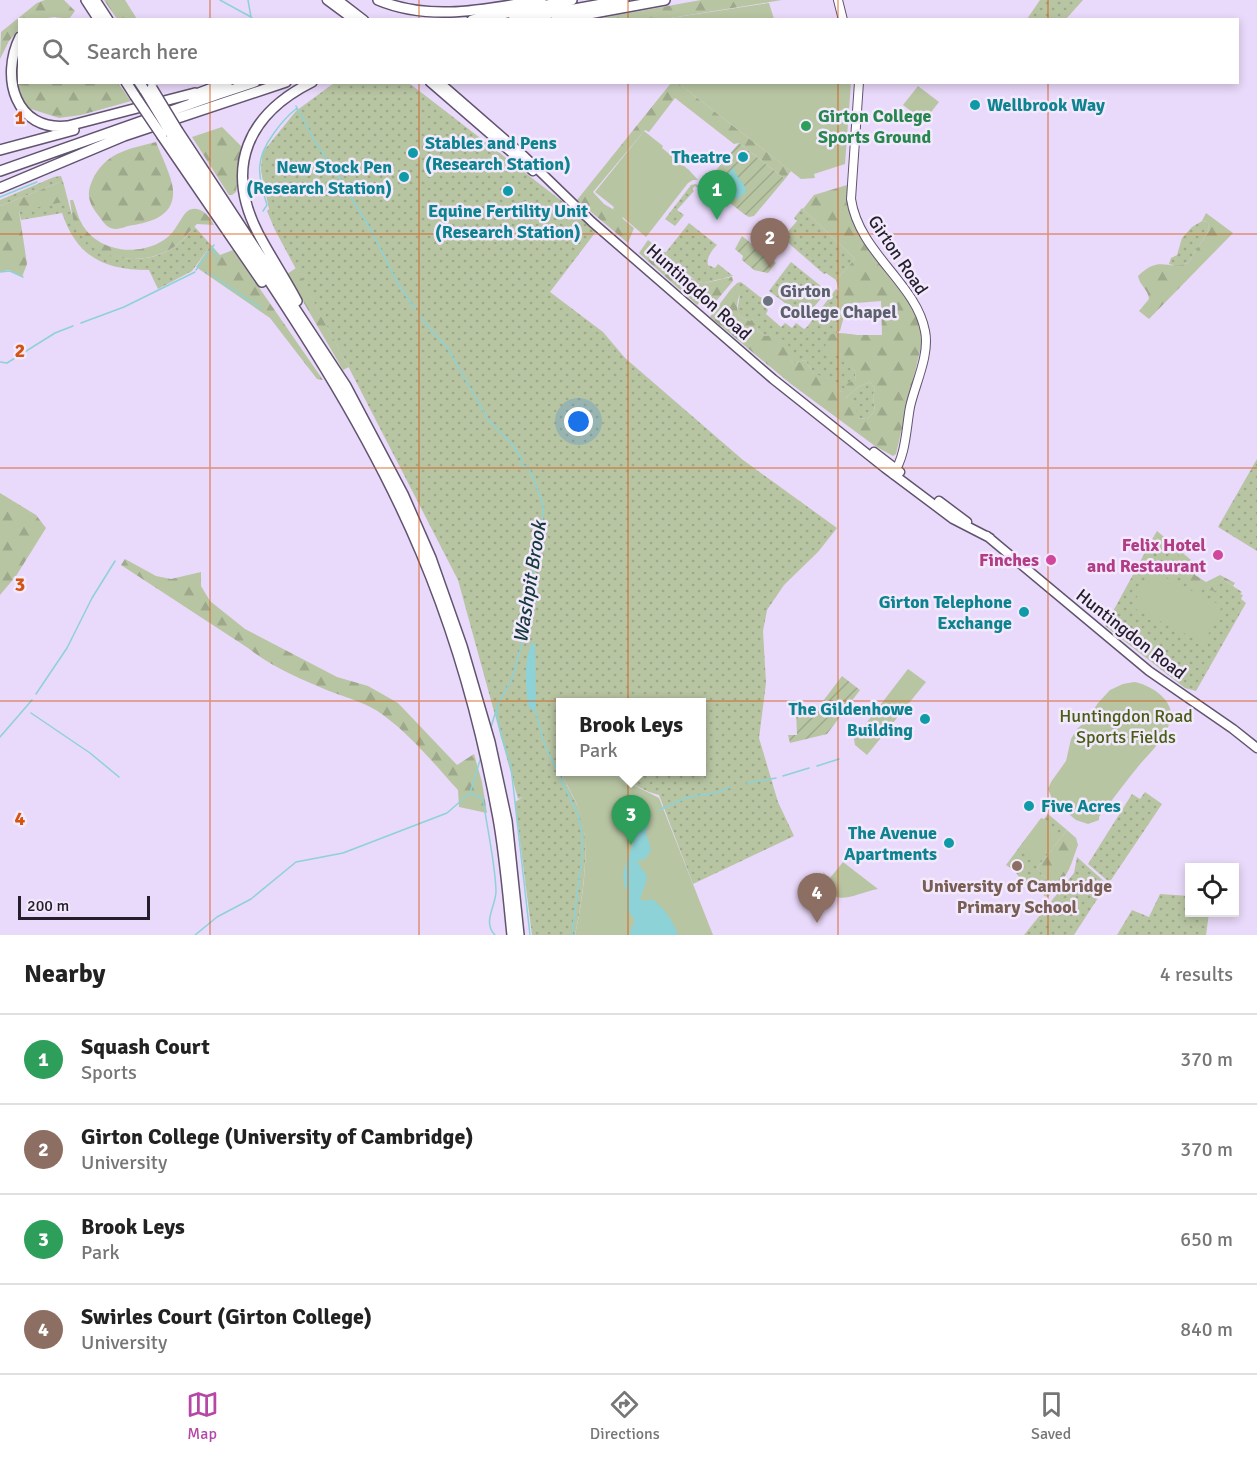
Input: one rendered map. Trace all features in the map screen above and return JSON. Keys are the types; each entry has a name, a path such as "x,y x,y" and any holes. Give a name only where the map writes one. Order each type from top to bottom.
{"highway":[{"path":"86,0 98,18"},
{"path":"95,0 107,18"},
{"path":"378,0 404,9 432,13 465,11 541,0"},
{"path":"482,18 572,0"},
{"path":"524,18 624,0"},
{"path":"567,18 665,0"},
{"path":"18,40 7,56 3,70 4,86 16,110 24,117 41,124 53,127 68,126 195,93"},
{"path":"127,84 135,96 170,133 313,335 370,430 403,494 434,567 462,646 490,742 507,821 519,935"},
{"path":"0,150 135,114 222,84"},
{"path":"0,171 249,84"},
{"path":"124,136 280,84"},
{"path":"309,84 268,111 250,140 243,170 248,206 257,232 307,317 313,335"},
{"path":"148,87 170,133 303,333 359,426 421,554 444,614 480,737 498,819 512,935"},
{"path":"0,188 219,94"}],"main road":[{"path":"327,0 351,18"},
{"path":"338,0 361,18"},
{"name":"Huntingdon Road","path":"432,84 514,152"},
{"name":"Huntingdon Road","path":"441,84 541,177 546,178 592,222 672,288 732,344 953,519 990,538 1149,671 1257,748"}],"street":[{"path":"838,0 842,18"},
{"name":"Girton Road","path":"859,84 851,199 853,212 861,232 914,303 925,331 926,343 910,406 900,464 894,471"}],"green space":[{"path":"45,0 64,0 75,11 70,18 18,18 37,3"},
{"path":"104,0 125,0 136,18 116,18"},
{"path":"701,0 782,0 670,18 601,18"},
{"path":"1040,0 1083,0 1067,18 1028,18"},
{"path":"769,3 774,18 671,18"},
{"path":"18,18 18,30 9,41 0,59 1,32"},
{"path":"18,51 18,84 119,84 131,101 81,115 59,118 28,108 14,94 12,67"},
{"path":"333,84 410,84 598,229 550,292 603,332 625,358 743,460 837,528 818,552 784,585 767,610 763,631 766,683 759,738 778,802 794,836 693,884 659,795 616,776 706,776 706,698 556,698 556,776 562,776 582,817 585,859 582,892 575,935 532,935 515,802 523,797 518,799 458,580 267,211 269,209 261,171 262,153 296,111"},
{"path":"670,84 679,84 791,171 785,179 739,143 734,144 675,98 649,132 645,130 593,192 604,204 621,214 623,219 634,228 628,243 577,200"},
{"path":"679,84 851,84 845,164 814,174 815,178 801,179"},
{"path":"918,86 939,102 924,121 903,105"},
{"path":"222,127 243,148 236,192 232,195 229,195 192,137"},
{"path":"644,131 698,180 688,183 646,237 595,192"},
{"path":"156,142 172,185 173,199 170,207 159,217 144,223 118,229 110,228 95,211 89,195 97,171 119,153"},
{"path":"739,143 785,179 754,216 749,217 707,185 708,180"},
{"path":"61,176 80,233 92,245 107,253 122,258 139,259 155,256 170,250 183,240 194,226 211,245 192,271 158,289 149,270 119,267 94,258 76,240 62,213 21,220 19,211 60,182 0,206 0,200"},
{"path":"60,182 68,201 19,211 27,264 22,277 9,270 0,272 0,206"},
{"path":"696,184 704,188 704,193 695,186 692,189 694,191 677,210 684,215 675,226 665,219 691,185"},
{"path":"847,185 848,206 863,240 910,303 922,331 922,342 896,454 893,456 875,446 791,384 710,317 731,289 741,288 743,290 737,303 740,317 750,321 756,317 760,322 757,330 765,336 773,335 788,342 790,361 794,363 805,360 814,374 819,375 841,392 848,383 856,380 855,371 844,363 840,353 827,355 826,340 829,336 838,333 882,335 881,301 844,304 844,316 836,313 839,291 836,280 855,259 803,209 814,195","holes":["870,382 875,388 873,396 875,411 867,419 857,418 856,407 846,398 858,387"]},
{"path":"70,200 73,200 88,233 98,241 122,249 147,248 159,243 172,233 189,210 201,210 214,225 197,224 178,245 161,254 148,258 118,258 92,246 82,236 74,223"},
{"path":"802,208 855,259 836,280 824,274 785,240 785,235 797,221 794,218"},
{"path":"1206,213 1233,233 1149,319 1139,311 1149,299 1138,276 1146,269 1158,264 1188,263 1209,230 1208,222 1202,221"},
{"path":"1202,221 1208,222 1209,230 1188,263 1177,266 1169,264 1171,258 1177,255 1182,238 1192,227"},
{"path":"689,223 717,245 711,252 708,265 715,268 718,264 733,276 704,283 697,282 667,256 666,252"},
{"path":"742,236 776,263 768,273 754,270 742,260 743,256 735,249"},
{"path":"648,240 666,252 679,268 699,282 705,283 732,277 733,281 717,300 710,301 705,297 697,305 639,253"},
{"path":"211,245 220,255 233,250 323,380 317,379 270,318 196,267"},
{"path":"791,262 827,291 805,318 769,291"},
{"path":"296,268 349,367 343,370 287,274"},
{"path":"741,282 765,299 762,304 768,310 766,314 781,327 785,323 792,328 796,323 804,329 836,289 839,291 836,313 844,316 840,331 837,332 839,350 846,363 855,371 856,380 841,392 814,374 805,360 794,363 790,361 788,350 783,342 775,337 765,336 757,330 758,326 753,319 750,321 740,317 737,312 740,294 731,289"},
{"path":"870,382 875,388 873,396 875,411 867,419 857,418 846,398 858,387"},
{"path":"1257,459 1257,551 1218,527"},
{"path":"0,493 36,515 46,528 16,576 0,595"},
{"path":"1157,531 1191,560 1195,575 1206,582 1220,575 1235,583 1233,586 1222,579 1216,591 1198,589 1183,575 1183,559 1154,536"},
{"path":"1154,536 1184,559 1198,589 1222,579 1242,592 1241,599 1246,603 1196,691 1185,688 1105,626"},
{"path":"125,559 156,576 171,579 201,572 201,586 210,601 245,629 337,677 368,686 398,703 457,765 474,754 487,813 459,807 458,790 413,741 377,711 307,682 267,661 121,565"},
{"path":"1150,570 1222,606 1204,643 1132,607"},
{"path":"908,669 926,682 867,755 855,745 854,739"},
{"path":"842,676 860,690 827,734 790,743 788,735 797,735 796,709 817,709"},
{"name":"Huntingdon Road Sports Fields","path":"1134,682 1155,691 1166,701 1171,715 1168,728 1158,744 1099,817 1099,820 1088,824 1076,820 1053,801 1048,789 1066,761 1071,739 1077,729 1110,690"},
{"path":"562,776 616,776 659,798 713,935 575,935 582,893 585,846 581,814"},
{"path":"1145,792 1162,804 1111,880 1108,881 1088,864 1132,794 1140,799"},
{"path":"1048,814 1067,830 1037,868 1055,889 1048,897 1044,896 1042,882 1025,886 1015,871 1006,865 1041,818 1044,819"},
{"path":"1041,820 1060,834 1037,866 1032,863 1034,860 1019,848"},
{"path":"1067,830 1076,838 1078,845 1067,873 1055,889 1037,868"},
{"path":"1077,857 1107,884 1074,935 1024,935 1074,873"},
{"path":"843,862 878,889 851,897 836,897 826,885 823,872 830,878"},
{"path":"1160,894 1185,896 1185,917 1208,917 1206,935 1117,935 1132,910 1149,917"}],"shaded area":[{"path":"734,167 735,173 746,188 745,193 737,199 729,196 725,188 726,182 731,180 728,174"},
{"path":"532,642 535,645 536,713 528,706 526,681 527,658"},
{"path":"651,814 646,833 651,850 646,858 637,862 647,879 640,899 643,901 652,899 661,907 671,920 678,935 629,935 635,920 627,910 628,891 624,885 623,874 642,815"}],"waterway":[{"name":"Washpit Brook","path":"220,0 252,18"},
{"path":"248,0 251,17"},
{"name":"Washpit Brook","path":"296,106 317,145 372,232 397,282 415,309"},
{"path":"263,211 267,205 260,176 263,151 279,126 297,108"},
{"path":"0,197 37,182"},
{"path":"196,270 214,245"},
{"path":"212,246 218,258"},
{"path":"0,272 10,271 23,277"},
{"path":"81,323 124,307 195,272"},
{"path":"207,272 262,309"},
{"name":"Washpit Brook","path":"420,317 448,349 489,421 511,443 522,459 521,465 530,471 543,504 522,644 512,679 498,704 491,727"},
{"path":"0,362 7,363 55,333 73,326"},
{"path":"36,694 67,648 92,598 115,561"},
{"path":"0,737 32,700"},
{"name":"Washpit Brook","path":"497,708 501,735 511,767 530,935"},
{"path":"31,713 90,753 119,777"},
{"path":"536,713 545,746 556,769"},
{"name":"Washpit Brook","path":"470,793 481,757"},
{"path":"817,766 839,759"},
{"path":"783,776 809,768"},
{"path":"559,776 578,815 582,833 582,856 572,935"},
{"path":"747,783 776,778"},
{"path":"659,810 688,797 716,793 730,787"},
{"path":"195,935 217,917 251,899 296,862 343,853 447,813 470,793 483,799 493,857 496,891 490,925 495,935"}],"place":[{"name":"Wellbrook Way","path":"975,105"},
{"name":"Girton College Sports Ground","path":"806,126"},
{"name":"Stables and Pens (Research Station)","path":"413,153"},
{"name":"Theatre","path":"743,157"},
{"name":"New Stock Pen (Research Station)","path":"404,177"},
{"name":"Equine Fertility Unit (Research Station)","path":"508,191"},
{"name":"Squash Court","path":"717,220"},
{"name":"Girton College (University of Cambridge)","path":"770,268"},
{"name":"Girton College Chapel","path":"768,301"},
{"name":"Felix Hotel and Restaurant","path":"1218,555"},
{"name":"Finches","path":"1051,560"},
{"name":"Girton Telephone Exchange","path":"1024,612"},
{"name":"The Gildenhowe Building","path":"925,719"},
{"name":"Five Acres","path":"1029,806"},
{"name":"The Avenue Apartments","path":"949,843"},
{"name":"Brook Leys","path":"631,845"},
{"name":"University of Cambridge Primary School","path":"1017,866"},
{"name":"Swirles Court (Girton College)","path":"817,923"}]}
